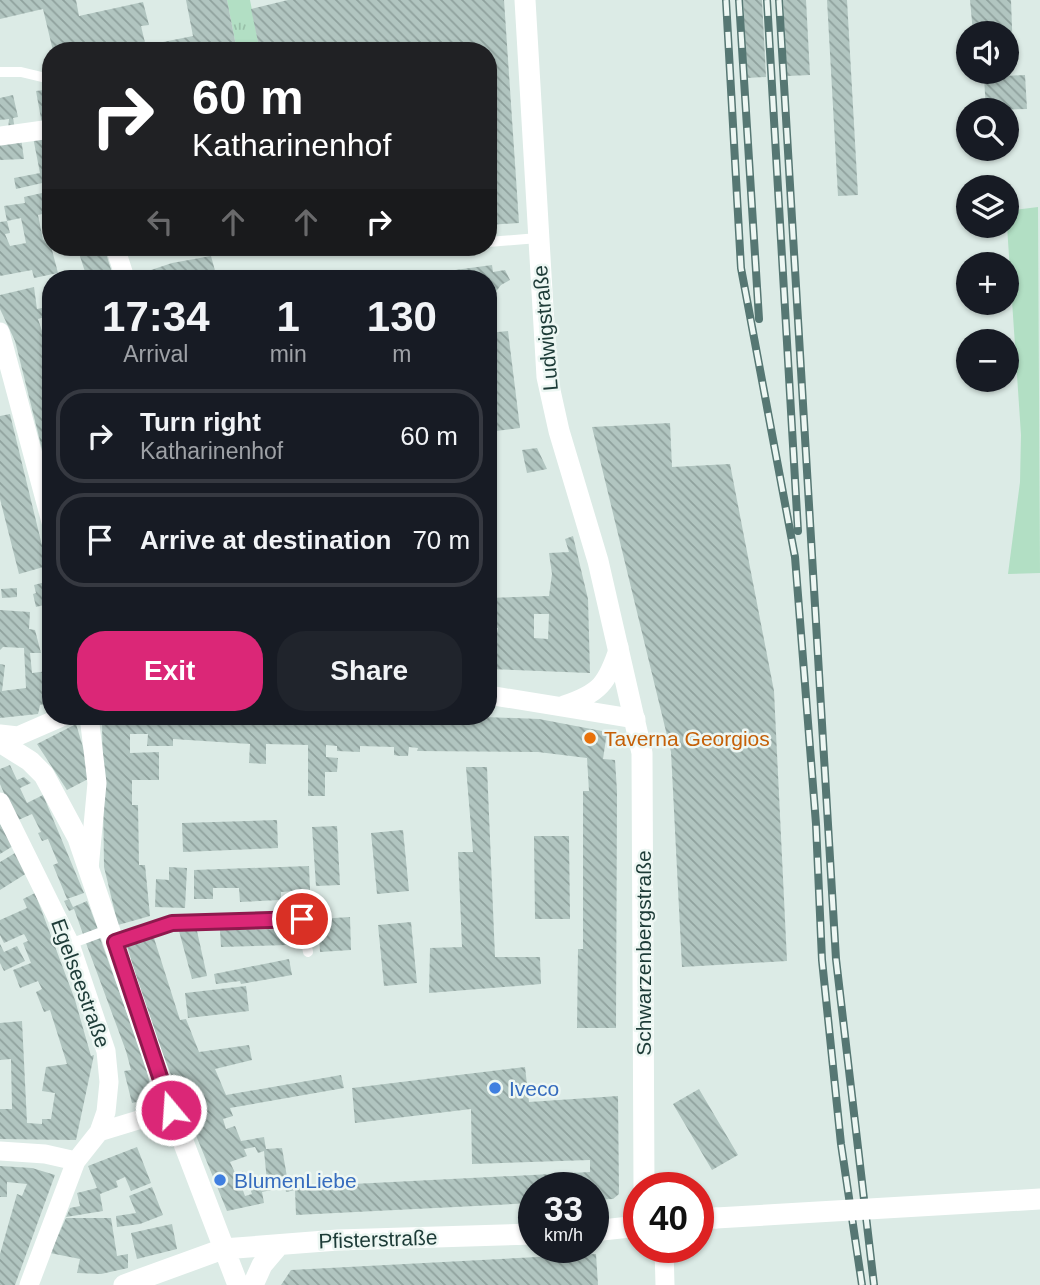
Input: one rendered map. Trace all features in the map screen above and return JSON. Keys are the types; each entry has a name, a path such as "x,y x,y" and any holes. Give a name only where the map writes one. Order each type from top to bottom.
{"street":[{"name":"Ludwigstraße","path":"525,0 538,238 552,405 598,561 636,719"},
{"path":"0,136 42,130"},
{"path":"0,331 42,488"},
{"path":"563,705 599,690 613,666 619,648"},
{"path":"497,696 636,719"},
{"name":"Schwarzenbergstraße","path":"636,719 643,773 644,1172"},
{"path":"0,734 18,736 43,725"},
{"path":"89,869 97,783 90,725"},
{"path":"0,742 30,761 44,775 78,838 171,1110 238,1285"},
{"name":"Egelseestraße","path":"0,802 70,944 106,1052 109,1082 106,1112 99,1132 76,1161 29,1285"},
{"path":"99,1132 171,1110"},
{"path":"0,1151 45,1154 76,1161"},
{"path":"714,1219 1040,1199"},
{"name":"Pfisterstraße","path":"124,1285 223,1250 518,1235"},
{"path":"253,1285 262,1265 279,1245"},
{"path":"664,1263 665,1285"}],"lane":[{"path":"0,72 21,72 42,77"},
{"path":"497,242 538,238"},
{"path":"70,944 172,923 302,919 308,952"}],"green space":[{"path":"227,0 250,0 258,42 235,42"},
{"path":"1038,207 1040,573 1008,574 1020,482 1021,435 1019,329 1014,329 1013,315 1019,315 1019,252 1009,252 1008,238 1019,238 1019,209"}],"building":[{"path":"0,0 76,0 79,16 143,2 149,25 141,26 145,42 51,42 43,9 0,19"},
{"path":"186,0 227,0 235,42 163,42 193,36"},
{"path":"288,0 504,0 519,223 497,224 497,42 258,42 251,9"},
{"path":"743,0 762,0 766,77 747,78"},
{"path":"783,0 806,0 810,75 787,76"},
{"path":"827,0 847,0 858,195 838,196"},
{"path":"970,0 1011,0 1012,21 972,21"},
{"path":"1019,75 1025,75 1027,109 1019,109 1019,98 985,98 984,84 1019,84"},
{"path":"42,90 42,124 36,91"},
{"path":"13,95 18,117 13,118 15,129 8,130 9,119 0,120 0,98"},
{"path":"42,136 42,183 16,189 14,178 40,173 33,137"},
{"path":"21,138 24,159 0,160 0,141"},
{"path":"42,193 42,214 38,215 42,256 54,256 57,270 42,270 42,276 34,278 32,270 0,276 0,222 7,221 4,206 25,203 24,197","holes":["21,218 26,243 10,246 5,234 10,233 7,221"]},
{"path":"80,256 107,256 111,270 84,270"},
{"path":"211,256 215,270 151,270"},
{"path":"492,265 493,270 455,270"},
{"path":"505,270 510,280 497,290 497,271"},
{"path":"34,287 37,309 42,308 42,318 38,319 42,331 42,449 15,341 0,309 0,295"},
{"path":"508,331 520,428 497,431 497,332"},
{"path":"10,414 42,545 42,567 19,574 0,499 0,416"},
{"path":"670,423 672,467 730,464 774,691 787,961 682,967 671,752 592,427"},
{"path":"537,448 547,469 527,473 522,450"},
{"path":"573,536 588,599 590,673 497,669 497,598 549,596 552,574 549,553 569,552 565,539","holes":["534,614 549,614 548,639 534,638"]},
{"path":"42,583 42,606 36,607 33,594 36,593 34,585"},
{"path":"17,588 17,597 2,598 1,589"},
{"path":"0,610 30,612 29,629 35,630 41,653 30,653 32,673 42,672 42,705 38,714 0,718 0,664 5,665 2,691 26,688 24,648 3,647 0,650"},
{"path":"497,717 539,719 607,732 603,759 615,760 617,791 616,1028 577,1028 578,949 583,949 583,791 589,791 587,758 538,752 417,751 418,748 409,747 408,756 400,756 394,755 394,747 360,746 360,752 337,751 337,746 326,745 326,757 338,758 337,772 325,772 325,796 308,796 308,745 266,744 266,764 249,763 250,744 173,739 173,746 147,746 148,734 130,734 130,753 159,752 159,780 132,780 132,805 138,805 139,865 145,865 150,916 118,925 104,867 102,725 497,725"},
{"path":"76,725 92,777 67,790 37,744"},
{"path":"10,765 17,780 24,777 31,783 20,788 27,803 43,795 84,893 67,899 53,865 58,863 48,839 42,841 38,833 41,832 32,814 16,821 0,784 0,769"},
{"path":"466,767 487,767 495,957 540,957 541,984 429,993 430,948 462,947 458,852 473,852"},
{"path":"277,820 278,848 183,852 182,823"},
{"path":"0,824 13,846 0,854"},
{"path":"337,826 340,885 316,886 312,827"},
{"path":"403,830 409,891 377,894 371,833"},
{"path":"534,836 569,836 570,919 535,919"},
{"path":"15,853 27,873 0,890 0,862"},
{"path":"309,866 310,890 281,892 281,900 240,902 239,888 213,888 213,899 194,899 194,870"},
{"path":"169,867 187,868 185,908 155,907 156,879 169,880"},
{"path":"35,893 75,1000 91,1056 94,1055 76,1140 0,1139 0,1109 12,1109 11,1059 0,1060 0,1023 22,1021 27,1123 42,1124 42,1119 51,1119 55,1093 42,1091 46,1067 67,1064 50,1010 44,1012 36,992 42,989 38,981 20,988 13,970 31,963 23,943 28,941 24,934 4,943 0,935 0,920 27,908 23,899"},
{"path":"69,899 73,907 87,901 98,929 83,934 74,909 69,911 64,901"},
{"path":"350,917 351,950 320,952 318,919"},
{"path":"411,922 417,983 384,986 378,925"},
{"path":"287,929 287,945 221,947 220,930"},
{"path":"179,931 197,931 207,976 192,979"},
{"path":"100,938 146,1066 153,1099 132,1103 124,1071 131,1070 126,1051 86,943"},
{"path":"154,938 180,1020 186,1019 199,1052 249,1045 252,1060 215,1069 226,1095 341,1075 344,1088 230,1108 233,1116 223,1119 226,1129 235,1126 241,1141 264,1137 266,1149 282,1148 287,1177 293,1176 294,1187 518,1176 518,1204 296,1215 295,1190 286,1192 285,1187 262,1192 264,1203 227,1211 152,1028 127,946","holes":["255,1147 258,1153 264,1151 267,1181 248,1183 243,1171 236,1175 230,1162 247,1156 244,1149","248,1183 252,1194 245,1196 241,1185"]},
{"path":"0,944 4,952 17,946 25,961 4,971 0,963"},
{"path":"289,959 292,975 241,984 240,981 216,984 214,974"},
{"path":"246,986 249,1011 188,1018 185,993"},
{"path":"525,1067 529,1102 618,1096 619,1194 609,1199 609,1172 590,1172 590,1160 472,1164 471,1109 355,1123 352,1088"},
{"path":"699,1089 738,1155 712,1170 673,1104"},
{"path":"137,1147 151,1183 131,1191 125,1177 116,1181 118,1187 100,1194 103,1211 66,1217 70,1208 80,1206 77,1193 97,1188 88,1166"},
{"path":"0,1166 32,1168 55,1175 15,1285 0,1285 0,1254 17,1194 22,1196 27,1184 7,1182 7,1197 0,1197"},
{"path":"152,1187 163,1215 140,1224 117,1227 116,1216 136,1213 129,1196"},
{"path":"66,1218 111,1218 117,1256 128,1254 128,1268 101,1274 77,1273 80,1259 50,1253"},
{"path":"172,1224 177,1249 137,1259 131,1233"},
{"path":"518,1258 518,1263 597,1263 598,1285 281,1285 291,1270"}],"railway":[{"path":"726,0 741,268 795,557 816,824 822,960 841,1144 862,1285"},
{"path":"739,0 759,319"},
{"path":"767,0 798,531"},
{"path":"779,0 836,959 874,1285"}],"place":[{"name":"Taverna Georgios","path":"590,738"},
{"name":"Iveco","path":"495,1088"},
{"name":"BlumenLiebe","path":"220,1180"}],"route":[{"path":"171,1110 115,942 172,923 302,919"}]}
